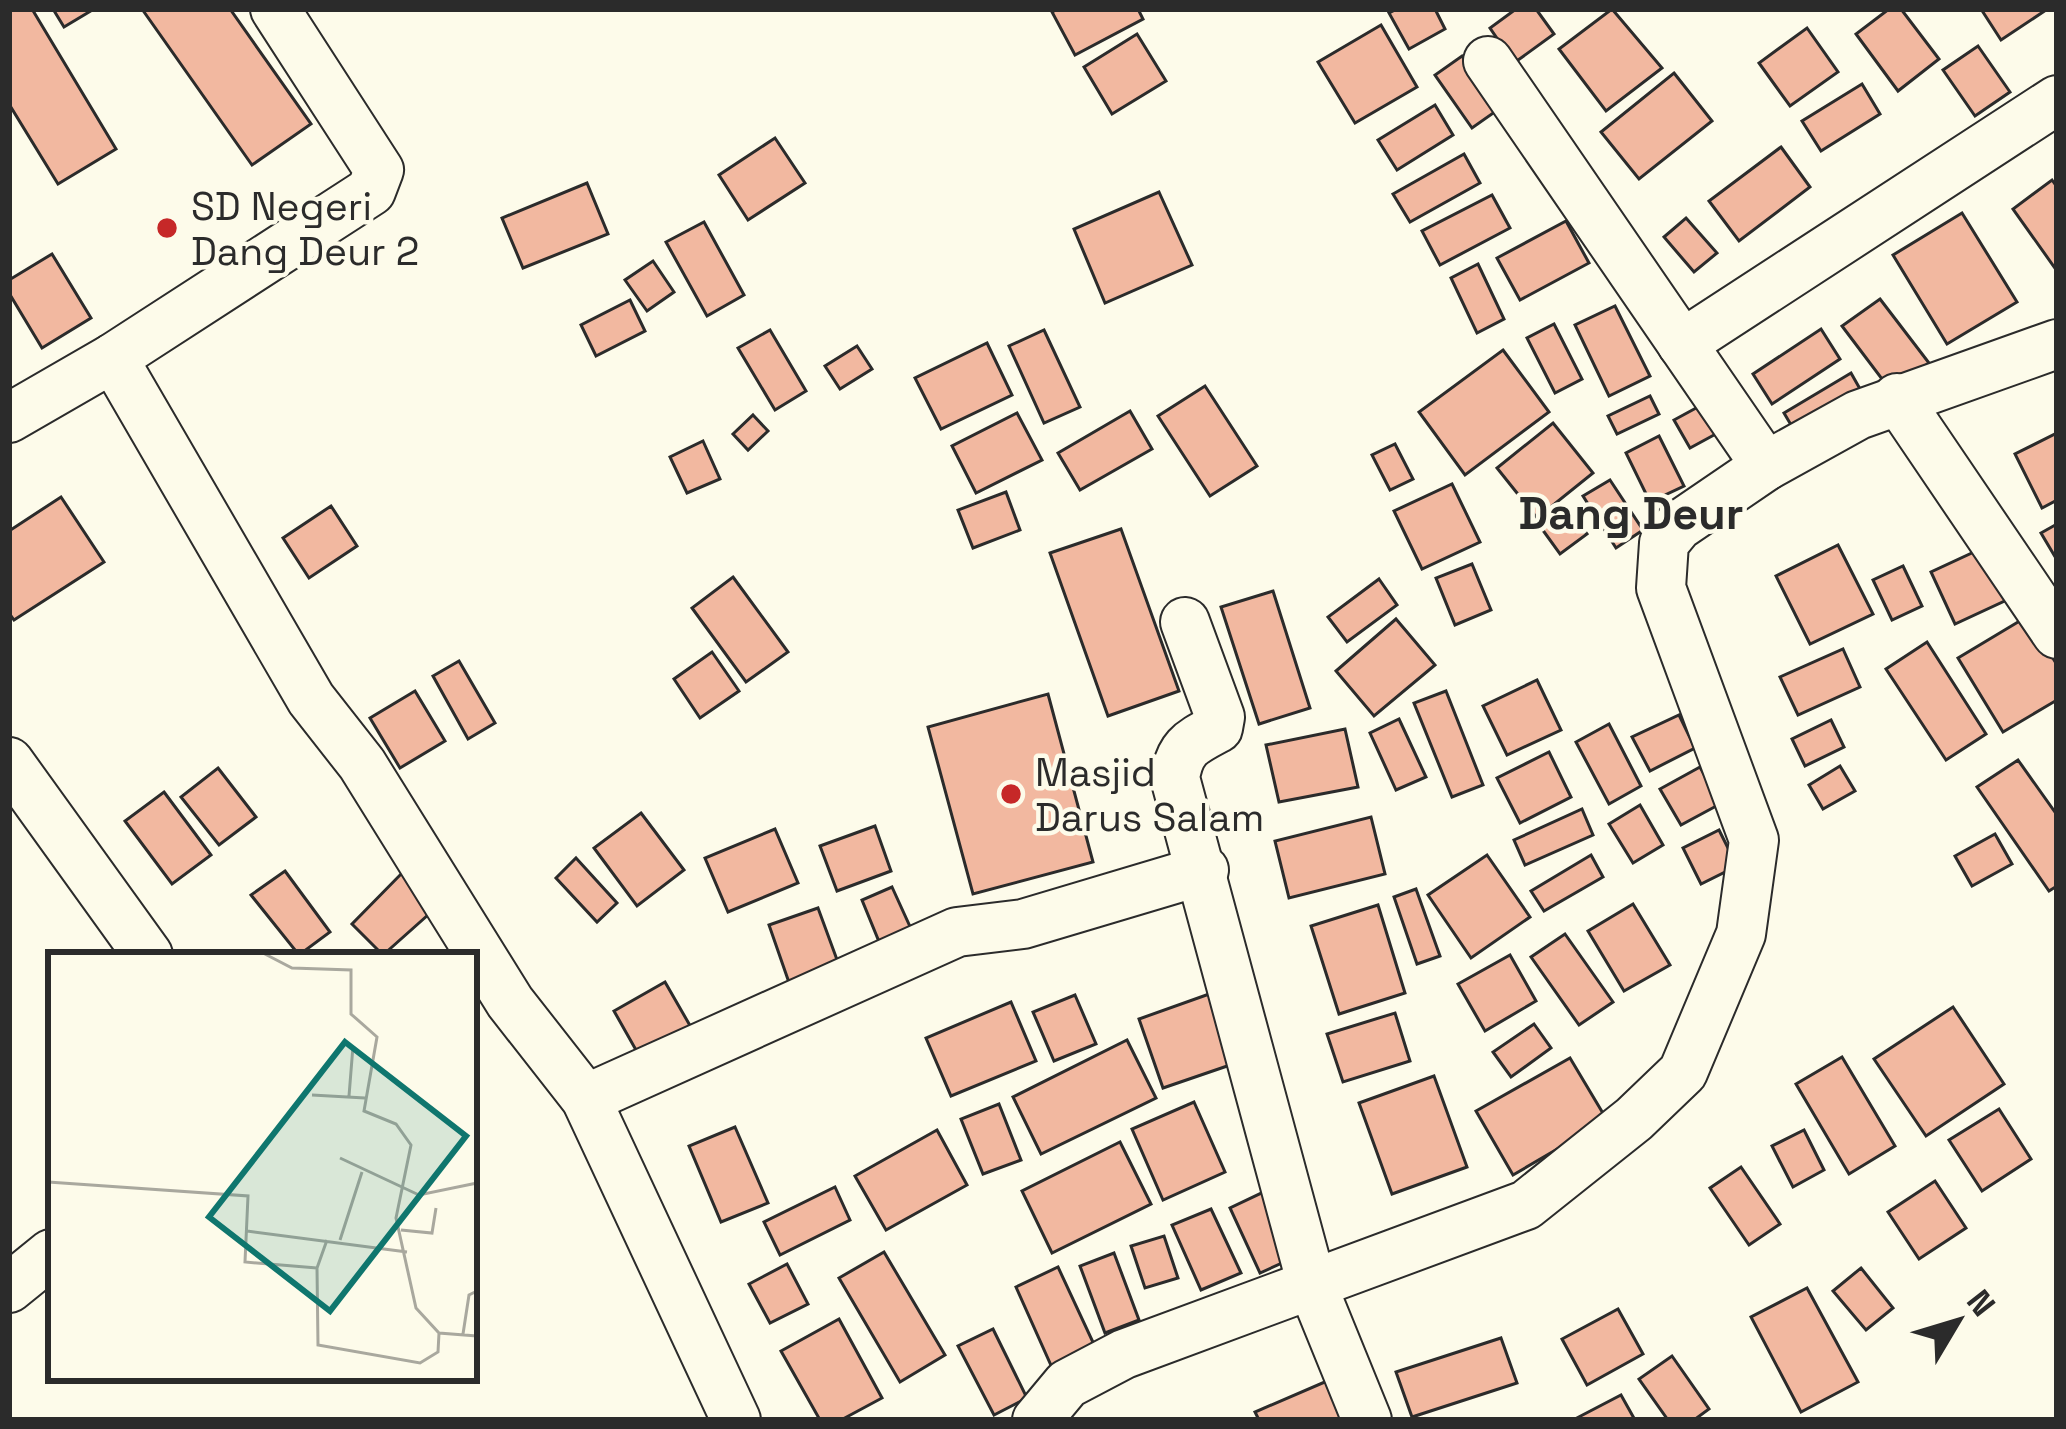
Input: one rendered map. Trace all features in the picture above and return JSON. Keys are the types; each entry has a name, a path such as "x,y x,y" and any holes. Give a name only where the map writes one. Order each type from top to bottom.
{"street":[{"path":"9,418 113,358 370,191 379,180 379,170 275,9"},
{"path":"1488,61 1766,466"},
{"path":"1682,344 2057,100"},
{"path":"1037,1420 1067,1384 1124,1354 1526,1205 1634,1119 1683,1072 1741,934 1754,840 1668,608 1661,554 1678,526 1766,466 1897,398 2057,344"},
{"path":"113,358 311,699 362,764 461,952"},
{"path":"1897,398 2057,634"},
{"path":"1185,622 1220,717 1218,728 1188,742 1178,757 1175,778 1204,870 1312,1286 1367,1420"},
{"path":"9,762 146,952"},
{"path":"586,1100 957,932 1023,924 1204,870"},
{"path":"477,983 492,1012 586,1100 736,1420"},
{"path":"9,1288 48,1256"}],"building":[{"path":"9,9 32,9 116,149 58,184 9,104"},
{"path":"53,9 94,9 64,27"},
{"path":"142,9 230,9 311,124 252,165"},
{"path":"1138,9 1143,19 1075,55 1052,12"},
{"path":"1435,9 1445,29 1409,49 1389,13"},
{"path":"1516,9 1536,9 1554,34 1514,63 1490,28"},
{"path":"1612,9 1662,68 1606,111 1559,49"},
{"path":"1889,9 1901,9 1939,59 1898,91 1856,34"},
{"path":"1981,9 2045,9 2046,10 2001,40"},
{"path":"1381,25 1417,87 1355,123 1318,62"},
{"path":"1807,28 1838,72 1790,106 1759,63"},
{"path":"1137,34 1166,81 1112,114 1084,67"},
{"path":"1978,46 2010,92 1975,116 1943,70"},
{"path":"1462,56 1499,109 1472,128 1435,75"},
{"path":"1674,73 1712,121 1639,179 1601,132"},
{"path":"1862,84 1880,114 1821,151 1802,121"},
{"path":"1435,105 1453,135 1397,170 1378,140"},
{"path":"775,138 805,183 748,220 719,175"},
{"path":"1781,147 1810,187 1739,241 1709,201"},
{"path":"1464,154 1480,183 1410,222 1393,194"},
{"path":"2052,180 2057,187 2057,271 2013,209"},
{"path":"587,183 608,234 523,268 502,218"},
{"path":"1159,192 1192,265 1105,303 1074,229"},
{"path":"1492,195 1510,228 1440,265 1422,231"},
{"path":"1962,213 2017,302 1947,344 1893,255"},
{"path":"1686,218 1717,253 1694,272 1664,237"},
{"path":"1566,221 1589,263 1520,300 1497,258"},
{"path":"704,222 744,295 707,316 666,242"},
{"path":"52,254 91,318 42,348 9,293 9,280"},
{"path":"653,261 674,292 647,311 625,280"},
{"path":"1478,264 1504,319 1477,333 1451,278"},
{"path":"1880,299 1929,363 1891,391 1842,326"},
{"path":"630,300 645,331 596,356 581,325"},
{"path":"1615,306 1650,376 1609,396 1575,325"},
{"path":"1554,324 1582,379 1555,393 1527,338"},
{"path":"1821,329 1840,359 1772,404 1753,374"},
{"path":"770,330 806,391 775,410 738,348"},
{"path":"1044,330 1080,407 1044,423 1009,346"},
{"path":"987,343 1012,395 941,429 915,378"},
{"path":"857,346 872,369 840,389 825,366"},
{"path":"1503,350 1549,412 1465,475 1419,412"},
{"path":"1851,373 1864,396 1797,435 1784,413"},
{"path":"1205,386 1257,466 1210,496 1158,416"},
{"path":"1650,396 1659,414 1617,434 1608,416"},
{"path":"1709,401 1725,429 1690,448 1674,420"},
{"path":"1130,411 1152,449 1080,490 1058,453"},
{"path":"1017,413 1042,460 976,493 952,446"},
{"path":"753,415 768,431 748,450 733,434"},
{"path":"1553,423 1593,473 1537,518 1497,468"},
{"path":"2057,433 2057,500 2042,508 2015,454"},
{"path":"1659,436 1684,486 1650,502 1626,453"},
{"path":"703,441 720,479 687,493 670,457"},
{"path":"1395,444 1413,479 1390,490 1372,455"},
{"path":"1610,480 1643,530 1616,548 1583,496"},
{"path":"1452,484 1480,542 1422,569 1394,511"},
{"path":"1006,492 1020,530 973,548 958,510"},
{"path":"61,497 104,562 14,620 9,613 9,531"},
{"path":"331,506 357,546 309,578 283,538"},
{"path":"1569,510 1587,534 1560,554 1542,529"},
{"path":"2057,524 2057,560 2041,533"},
{"path":"1121,529 1179,691 1108,716 1050,553"},
{"path":"1838,545 1873,614 1810,644 1776,576"},
{"path":"1987,546 2011,598 1955,624 1931,572"},
{"path":"1472,564 1491,610 1455,625 1436,578"},
{"path":"1903,566 1922,606 1892,620 1873,580"},
{"path":"733,577 788,652 746,682 692,608"},
{"path":"1379,579 1397,605 1347,642 1328,617"},
{"path":"1273,591 1310,708 1259,724 1221,607"},
{"path":"2028,616 2057,665 2057,700 2003,732 1958,658"},
{"path":"1396,619 1435,665 1374,716 1336,671"},
{"path":"1927,642 1986,734 1946,760 1886,669"},
{"path":"1843,649 1860,687 1798,715 1780,677"},
{"path":"712,652 739,691 700,718 674,679"},
{"path":"459,661 495,723 468,739 433,676"},
{"path":"1537,680 1561,730 1507,755 1483,706"},
{"path":"415,691 445,741 400,768 370,718"},
{"path":"1446,691 1483,785 1452,797 1414,703"},
{"name":"Masjid Darus Salam","path":"1048,694 1093,862 973,894 928,727"},
{"path":"1679,715 1695,748 1650,771 1632,737"},
{"path":"1399,719 1426,777 1396,790 1370,733"},
{"path":"1831,720 1844,747 1805,766 1792,739"},
{"path":"1609,724 1641,786 1609,804 1576,742"},
{"path":"1345,729 1358,787 1279,802 1266,745"},
{"path":"1549,752 1571,797 1520,823 1497,778"},
{"path":"2018,760 2057,815 2057,886 2049,891 1977,787"},
{"path":"1840,766 1855,791 1823,809 1809,785"},
{"path":"1700,767 1720,804 1681,825 1660,789"},
{"path":"218,768 256,817 219,845 181,797"},
{"path":"164,792 211,855 172,884 125,821"},
{"path":"1640,805 1663,845 1633,863 1609,824"},
{"path":"1582,809 1593,835 1525,865 1514,840"},
{"path":"641,813 684,870 637,906 594,848"},
{"path":"1371,817 1385,874 1289,898 1275,841"},
{"path":"875,826 891,871 837,891 820,846"},
{"path":"775,829 798,883 728,912 705,858"},
{"path":"1719,830 1737,866 1701,884 1683,848"},
{"path":"1995,834 2012,864 1972,886 1955,856"},
{"path":"1487,855 1530,917 1471,958 1428,895"},
{"path":"1591,855 1603,877 1544,911 1531,891"},
{"path":"576,858 617,903 597,922 556,878"},
{"path":"285,871 330,932 297,952 251,895"},
{"path":"403,872 438,906 386,952 380,952 352,924"},
{"path":"892,887 912,931 880,944 862,900"},
{"path":"1416,889 1440,956 1417,964 1394,897"},
{"path":"1633,904 1670,965 1624,991 1588,931"},
{"path":"1378,905 1405,993 1339,1014 1311,926"},
{"path":"818,908 843,976 793,994 769,925"},
{"path":"1565,934 1613,1002 1579,1025 1531,957"},
{"path":"1510,955 1536,1001 1485,1031 1458,984"},
{"path":"665,982 696,1036 645,1066 614,1011"},
{"path":"1212,993 1236,1063 1163,1088 1139,1019"},
{"path":"1075,995 1096,1044 1054,1061 1033,1012"},
{"path":"1011,1002 1036,1061 951,1096 926,1038"},
{"path":"1953,1007 2004,1084 1926,1136 1874,1059"},
{"path":"1395,1013 1410,1061 1343,1082 1327,1034"},
{"path":"1534,1024 1551,1048 1511,1077 1493,1052"},
{"path":"1127,1040 1156,1098 1041,1154 1013,1097"},
{"path":"1842,1057 1895,1146 1849,1174 1796,1084"},
{"path":"1570,1058 1607,1120 1513,1175 1476,1111"},
{"path":"1434,1076 1467,1167 1392,1194 1359,1103"},
{"path":"1194,1102 1225,1172 1163,1200 1132,1129"},
{"path":"999,1104 1021,1160 983,1174 961,1119"},
{"path":"1999,1109 2031,1159 1982,1191 1949,1140"},
{"path":"735,1127 768,1203 721,1222 689,1146"},
{"path":"937,1130 967,1185 886,1230 855,1176"},
{"path":"1804,1130 1824,1170 1793,1187 1772,1146"},
{"path":"1120,1142 1151,1204 1052,1253 1022,1191"},
{"path":"1741,1167 1780,1224 1749,1245 1710,1188"},
{"path":"1935,1181 1966,1228 1919,1259 1888,1212"},
{"path":"835,1187 850,1220 780,1255 764,1222"},
{"path":"1272,1188 1302,1254 1260,1273 1230,1208"},
{"path":"1211,1209 1241,1273 1201,1290 1172,1225"},
{"path":"1164,1236 1178,1278 1145,1288 1131,1246"},
{"path":"884,1252 945,1355 900,1382 839,1278"},
{"path":"1114,1253 1139,1320 1105,1333 1080,1266"},
{"path":"787,1264 808,1304 770,1323 749,1284"},
{"path":"1058,1267 1098,1353 1054,1372 1016,1287"},
{"path":"1861,1268 1893,1308 1866,1330 1833,1291"},
{"path":"1807,1288 1858,1382 1801,1412 1751,1317"},
{"path":"1618,1309 1643,1354 1587,1385 1562,1339"},
{"path":"839,1319 882,1398 841,1420 820,1420 781,1351"},
{"path":"993,1329 1027,1398 994,1415 958,1346"},
{"path":"1501,1338 1517,1383 1412,1417 1396,1372"},
{"path":"1672,1356 1709,1409 1694,1420 1668,1420 1639,1379"},
{"path":"1327,1381 1345,1420 1259,1420 1255,1412"},
{"path":"1621,1395 1635,1420 1573,1420"}],"place":[{"name":"SD Negeri Dang Deur 2","path":"167,228"},
{"name":"Masjid Darus Salam","path":"1011,794"}],"district":[{"name":"Dang Deur","path":"1631,513"}]}
